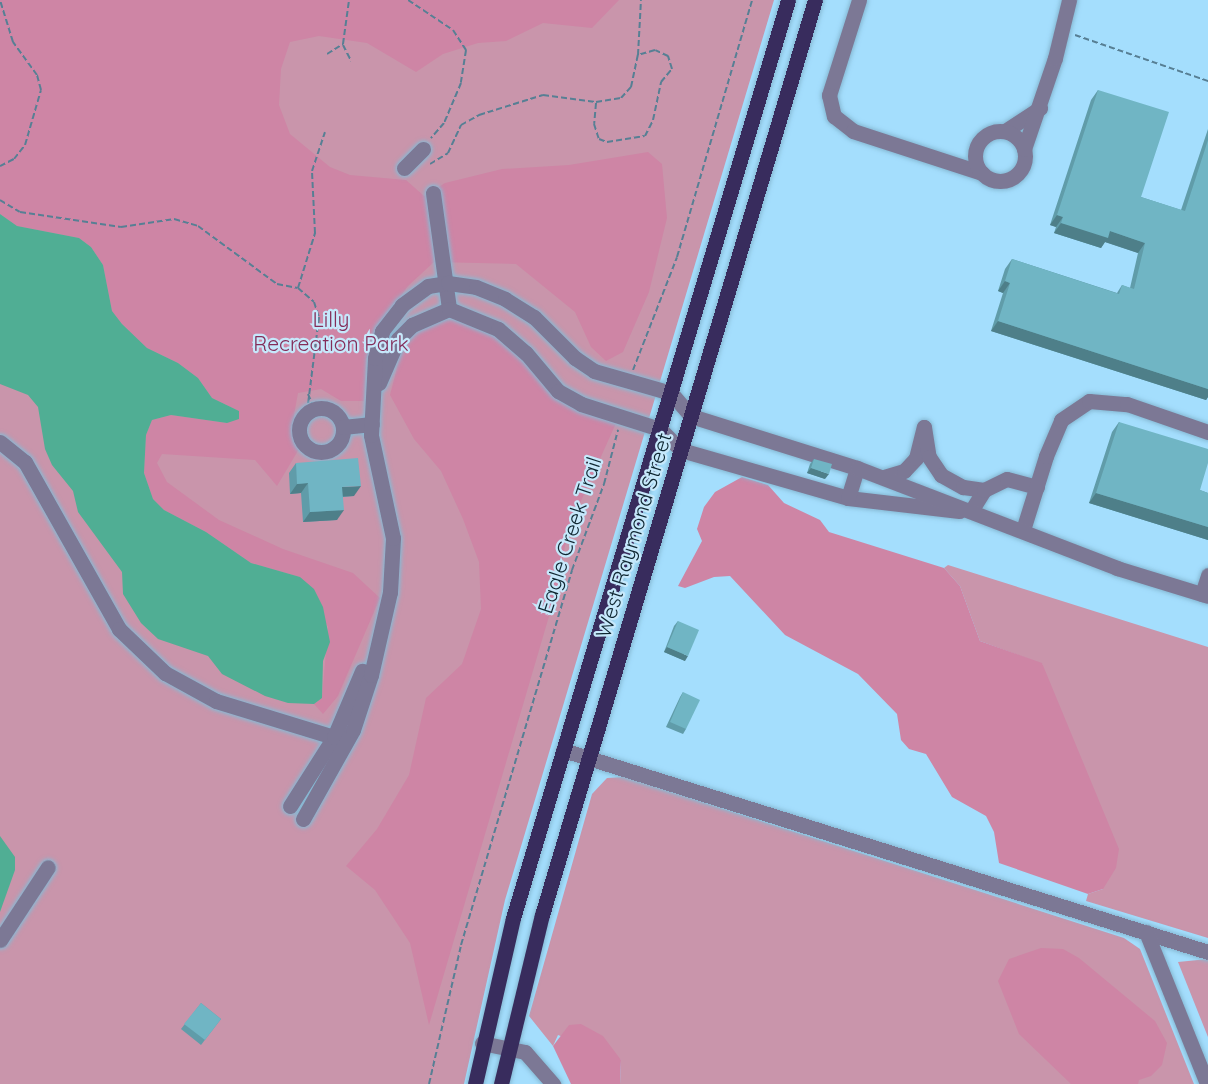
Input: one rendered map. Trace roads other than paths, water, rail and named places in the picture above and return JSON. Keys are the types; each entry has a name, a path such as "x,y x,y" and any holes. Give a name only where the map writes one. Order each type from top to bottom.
{"main road":[{"name":"West Raymond Street","path":"475,1084 482,1043 513,918 788,0"},
{"name":"West Raymond Street","path":"501,1084 539,925 815,0"},
{"path":"773,49 798,55"}],"street":[{"path":"859,0 829,95 834,117 853,131 997,180 1012,177 1023,165 1024,149 1040,108 1069,0"},
{"path":"982,173 975,154 983,137 1005,131 1040,108"},
{"path":"1005,131 1017,137 1024,149"},
{"path":"404,168 423,149"},
{"path":"949,162 975,154"},
{"path":"433,193 448,283 448,309"},
{"path":"303,819 353,730 371,675 390,592 393,538 371,435 375,397 375,358 382,331 402,305 428,286 448,283 477,287 504,299 534,317 575,358 594,371 671,393 691,416 884,477 1117,568 1205,595 1208,575"},
{"path":"375,397 398,339 412,325 448,309 498,329 526,353 558,391 580,404 660,429 681,450 848,498 971,511"},
{"path":"1023,530 1061,420 1089,401 1127,404 1208,432"},
{"path":"329,408 344,427 335,447 313,451 299,436 300,420 310,410 329,408"},
{"path":"344,427 372,424"},
{"path":"884,477 904,471 916,458 924,427 929,457 941,475 963,487 984,490"},
{"path":"0,442 25,462 119,629 165,673 216,701 334,737"},
{"path":"848,498 857,468"},
{"path":"971,511 984,490 1007,479 1037,487"},
{"path":"290,807 334,737 349,706 390,592"},
{"path":"563,750 1208,952"},
{"path":"0,940 48,867"},
{"path":"1146,932 1208,1084"},
{"path":"482,1043 525,1052 534,1059 553,1084"}],"park label":[{"name":"Lilly Recreation Park","path":"331,331"}]}
